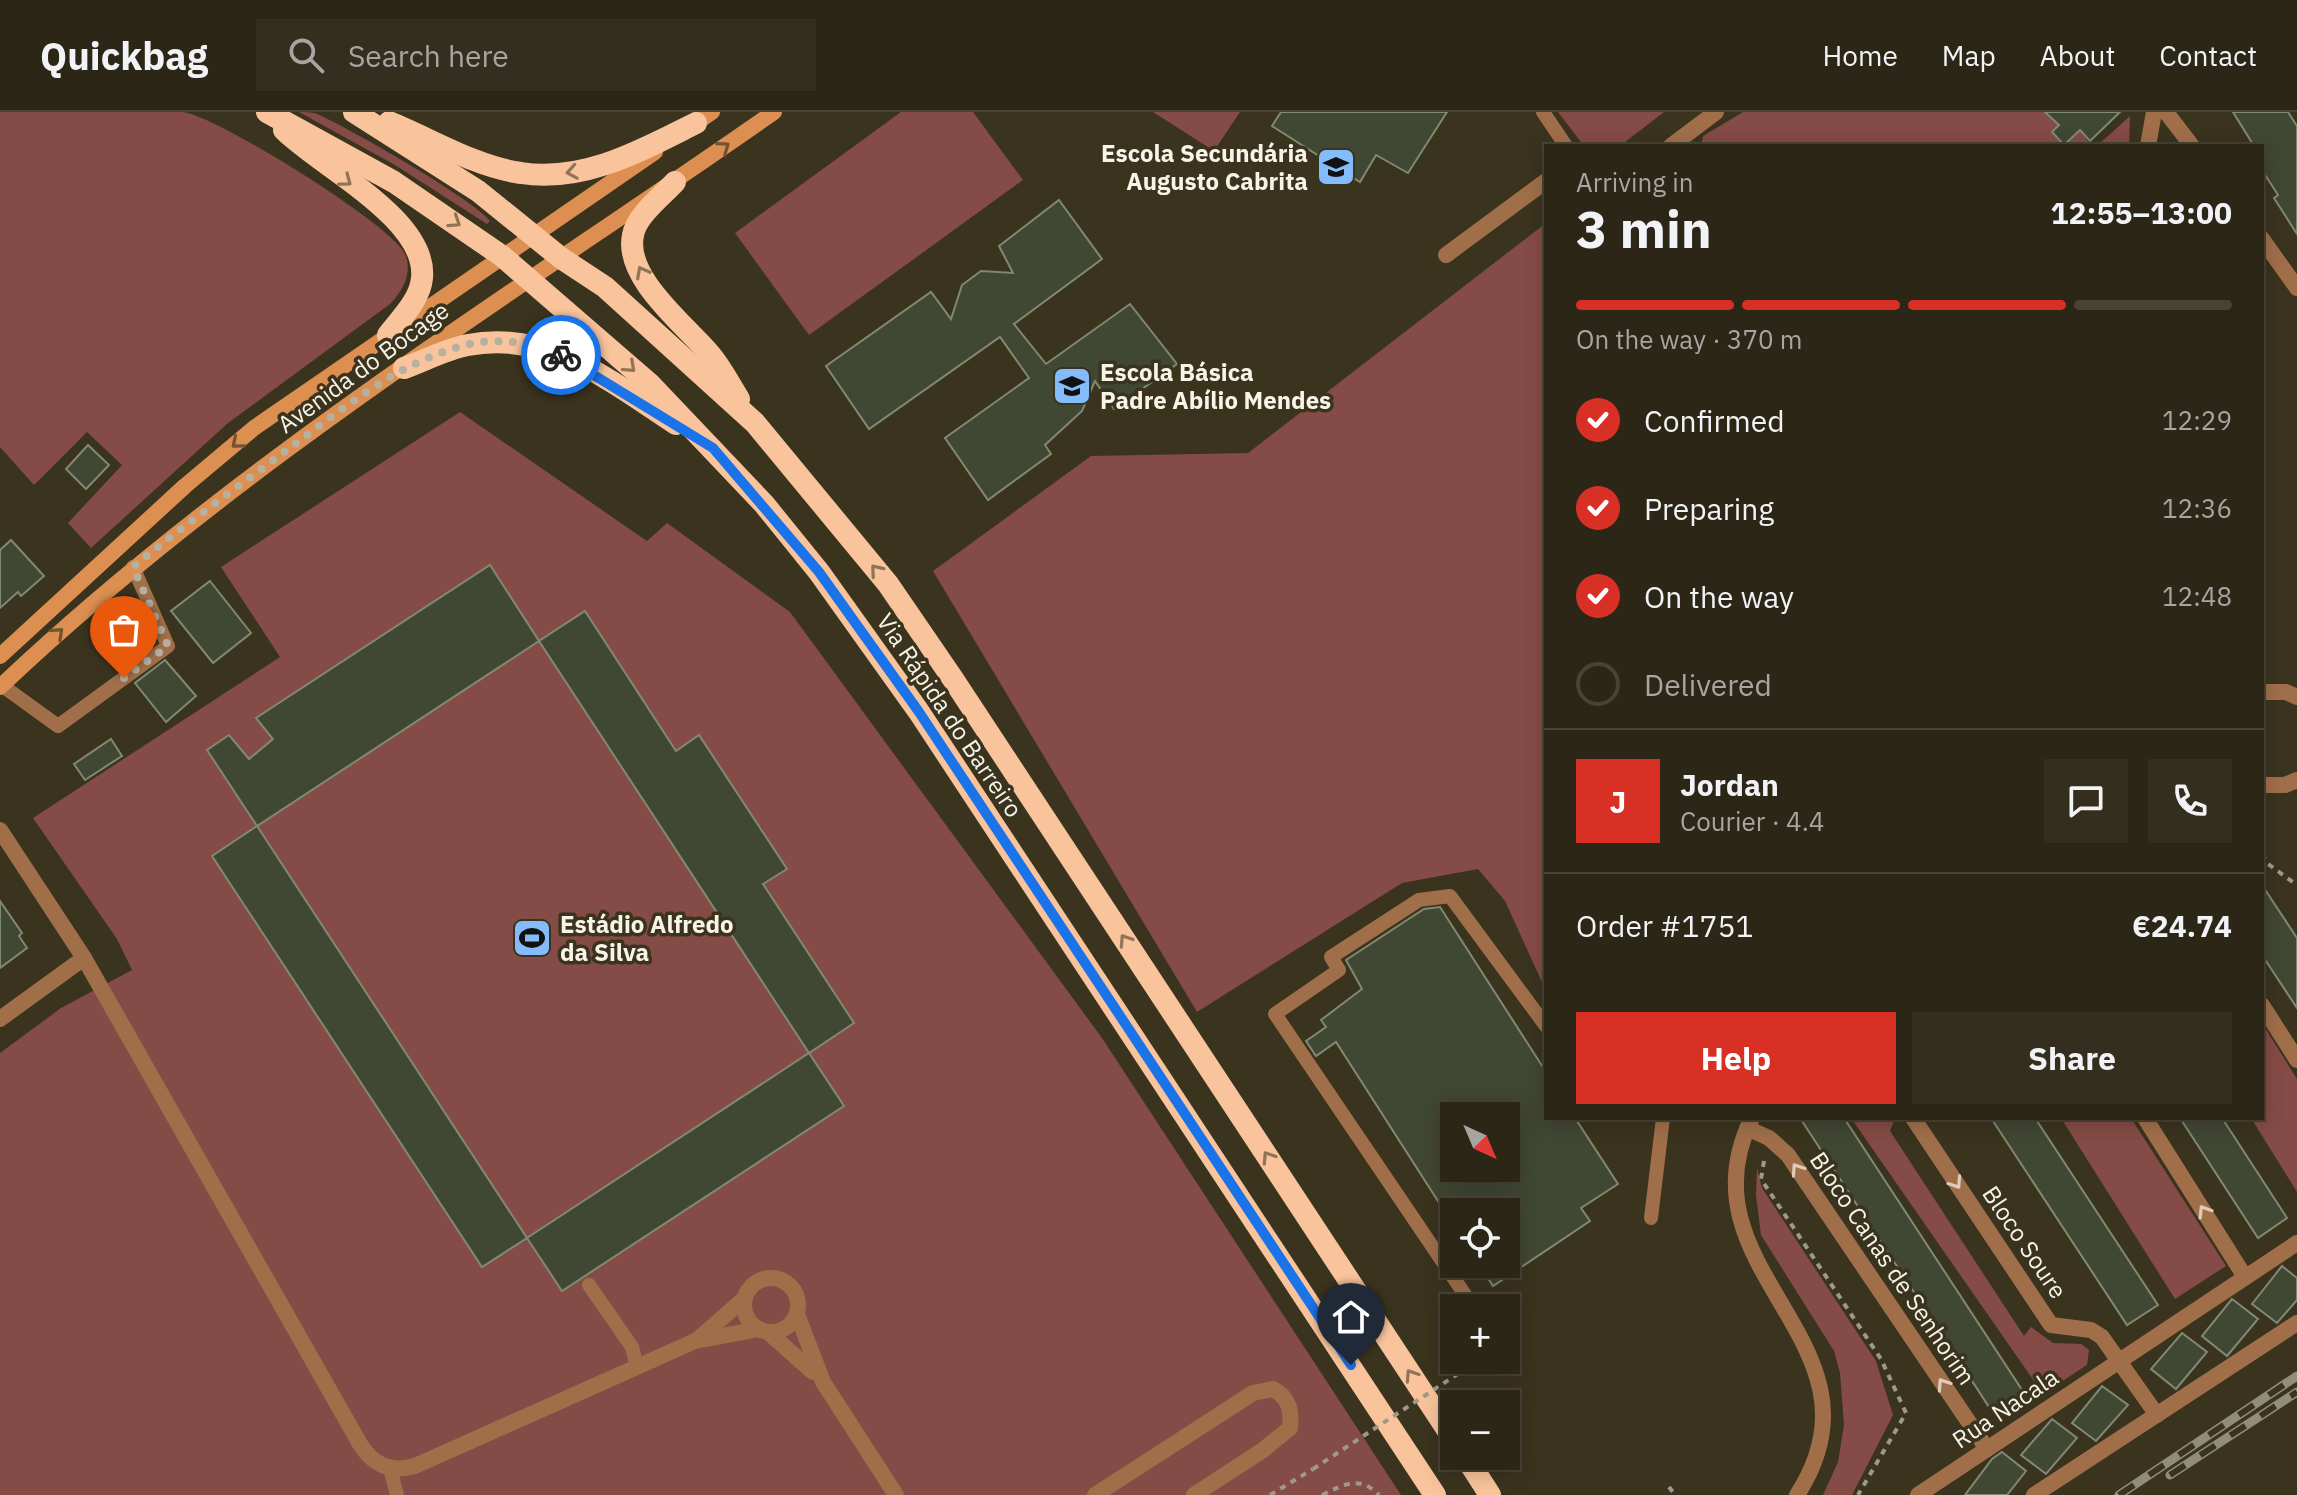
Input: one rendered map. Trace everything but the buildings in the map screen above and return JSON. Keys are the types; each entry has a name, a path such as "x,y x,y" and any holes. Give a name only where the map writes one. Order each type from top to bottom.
{"highway":[{"name":"Via Rápida do Barreiro","path":"267,112 394,182 502,256 650,384 713,448 819,572 919,712 1435,1495"},
{"path":"267,112 301,147 395,218 412,239 421,259 422,279 414,302 388,335"},
{"name":"Via Rápida do Barreiro","path":"354,112 478,191 561,258 605,287 755,423 888,584 1440,1419"},
{"path":"365,112 497,167 522,174 559,174 597,167 628,157 704,118"},
{"path":"675,182 633,233 632,252 640,273 668,310 711,354 755,423"},
{"path":"404,368 466,345 503,341 539,346 574,360 713,448"},
{"path":"1474,1470 1490,1495"}],"main road":[{"name":"Avenida do Bocage","path":"0,686 133,567 308,435 528,279 774,112"},
{"name":"Avenida do Bocage","path":"1,657 254,428 704,118"}],"street":[{"path":"1674,144 1716,112"},
{"path":"2148,144 2154,112"},
{"path":"2166,112 2190,144"},
{"path":"1446,255 1544,182"},
{"path":"2264,242 2297,288"},
{"path":"2264,692 2286,692 2297,697"},
{"path":"2264,785 2273,787 2297,780"},
{"path":"0,830 84,958 360,1444 373,1460 390,1468 421,1464 695,1341 786,1328 797,1314"},
{"path":"0,1019 84,958"},
{"path":"2264,1008 2297,1060"},
{"name":"Bloco Soure","path":"1914,1120 2051,1325 2091,1330 2102,1337 2119,1361"},
{"path":"2146,1120 2245,1277"},
{"path":"1749,1123 1737,1159 1737,1210 1756,1264 1804,1341 1823,1393 1824,1430 1818,1456 1797,1495"},
{"name":"Bloco Canas de Senhorim","path":"1749,1123 1788,1155 1987,1449"},
{"name":"Rua Nacala","path":"1918,1495 2297,1243"},
{"path":"695,1341 745,1298 755,1283 780,1279 794,1289 797,1314 823,1382 896,1495"},
{"path":"745,1298 746,1316 823,1382"},
{"path":"2034,1495 2297,1323"},
{"path":"2119,1361 2157,1415"},
{"path":"1095,1495 1253,1393 1273,1389 1280,1393 1291,1413 1290,1428 1194,1495"}],"lane":[{"path":"1543,112 1565,144"},
{"path":"0,686 58,726 168,646 133,567"},
{"path":"1465,1294 1275,1014 1339,970 1331,957 1419,900 1450,896 1544,1023"},
{"path":"1651,1218 1663,1120"},
{"path":"589,1285 632,1347 637,1367"},
{"path":"390,1468 397,1495"}],"path":[{"path":"2264,857 2268,864 2297,885"},
{"path":"1769,1138 1761,1179 1881,1359 1906,1413 1858,1495"},
{"path":"1270,1495 1458,1374"},
{"path":"1322,1495 1355,1482 1368,1484 1379,1495"},
{"path":"1669,1487 1675,1495"}],"shaded area":[{"path":"0,112 183,112 202,118 265,151 338,197 393,240 407,261 405,281 390,304 228,423 91,548 68,523 122,465 87,432 34,485 0,447"},
{"path":"299,112 317,114 381,148 461,198 490,221 487,224 395,165"},
{"path":"901,112 973,112 1023,180 809,335 735,233"},
{"path":"1153,112 1240,112 1214,151"},
{"path":"1558,112 1664,112 1623,144 1582,144"},
{"path":"1743,112 2045,112 2059,125 2052,132 2063,144 1701,144 1703,136"},
{"path":"2130,116 2129,144 2099,144"},
{"path":"2080,130 2090,144 2065,144"},
{"path":"1544,225 1544,987 1505,901 1478,869 1402,883 1197,1012 933,571 1091,456 1248,453"},
{"path":"460,412 647,541 667,523 790,612 1102,1038 1401,1495 0,1495 0,1053 61,1008 132,970 117,939 33,818 280,657 221,567"},
{"path":"2264,1026 2297,1079 2297,1192 2252,1120 2264,1120"},
{"path":"1852,1120 1894,1120 1890,1131 2024,1336 2031,1327 2053,1343 2081,1344 2089,1350 2087,1365 2043,1394"},
{"path":"2062,1120 2132,1120 2226,1266 2175,1299"},
{"path":"1757,1168 1762,1188 1876,1361 1893,1415 1852,1495 1823,1495 1838,1462 1844,1425 1840,1373 1834,1351 1761,1235 1756,1195"}],"railway":[{"path":"2119,1495 2297,1376"},
{"path":"2170,1475 2297,1392"}],"way so far":[{"path":"124,678 168,646 133,567 196,517 404,368 466,345 503,341 539,346 561,355"}],"place":[{"name":"Escola Secundária Augusto Cabrita","path":"1336,167"},
{"name":"Escola Básica Padre Abílio Mendes","path":"1072,386"},
{"name":"Estádio Alfredo da Silva","path":"532,938"}],"route":[{"path":"561,355 574,360 713,448 819,572 919,712 1351,1365"}]}
